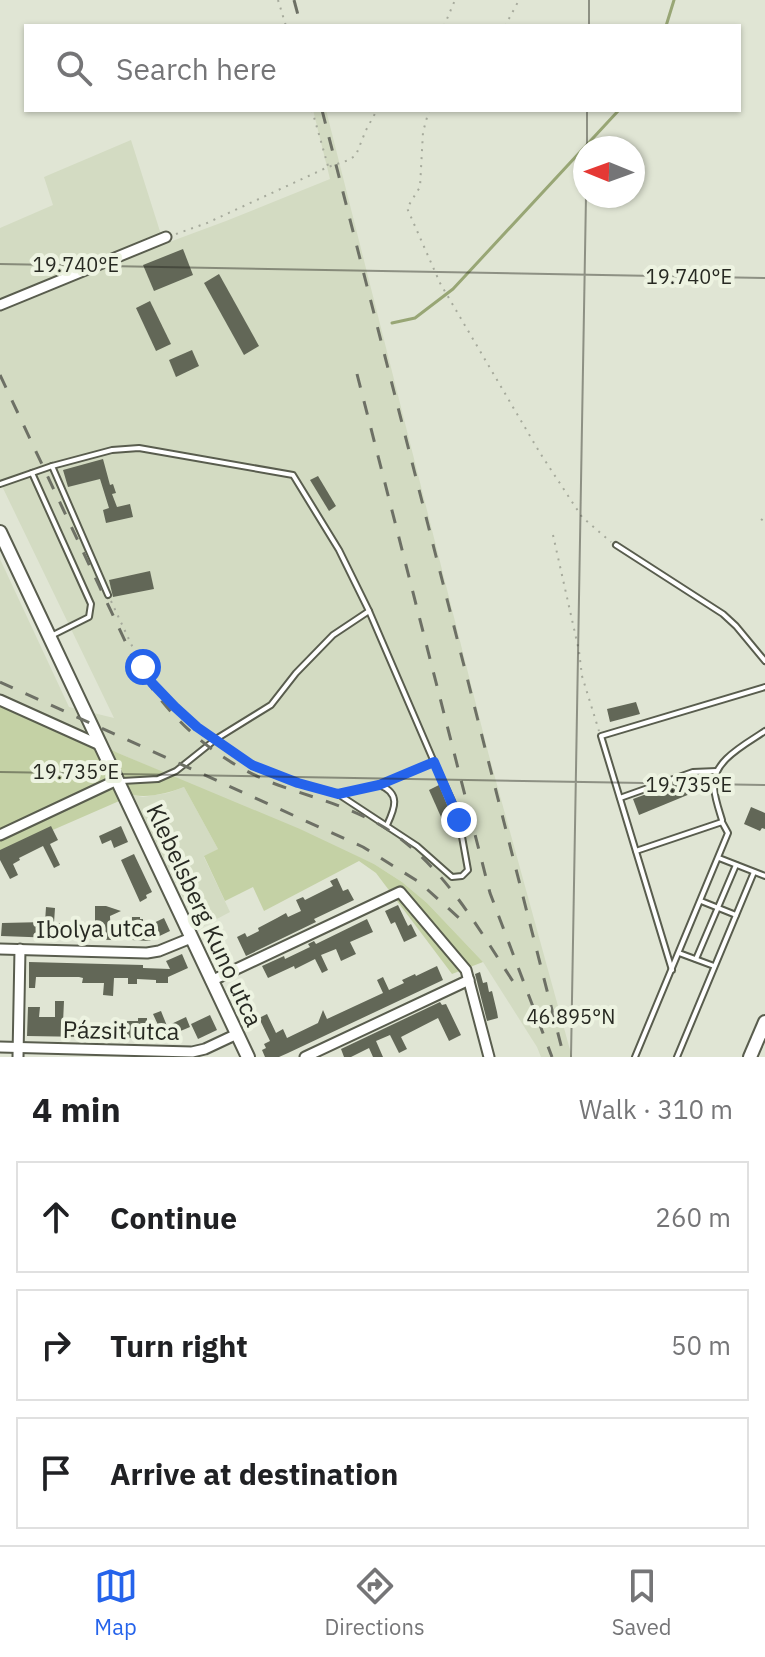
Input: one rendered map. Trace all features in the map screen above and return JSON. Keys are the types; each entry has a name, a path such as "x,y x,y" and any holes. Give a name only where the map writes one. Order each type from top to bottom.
{"street":[{"path":"0,305 166,237"},
{"name":"Klebelsberg Kuno utca","path":"0,532 248,1057"},
{"path":"0,700 102,746"},
{"path":"0,835 117,780"},
{"path":"211,981 400,892 461,963 469,980 489,1057"},
{"name":"Ibolya utca","path":"0,949 153,952 191,938"},
{"path":"18,1052 20,949"},
{"path":"305,1057 469,980"},
{"path":"750,1057 765,1022"},
{"name":"Pázsit utca","path":"0,1047 18,1052 192,1052 237,1034"}],"lane":[{"path":"0,484 112,450 139,448 293,475 339,550 369,611 459,820 468,870 462,876 452,877 417,846 338,794 252,765 197,727"},
{"path":"52,466 108,595"},
{"path":"32,473 91,604 89,617 49,637"},
{"path":"616,545 723,614 765,661"},
{"path":"117,780 147,781 167,776 216,739 271,705 296,673 333,635 369,611"},
{"path":"672,970 601,736 765,687"},
{"path":"635,1057 728,833 722,822 713,785 718,771 730,755 765,731"},
{"path":"338,794 379,785 434,762"},
{"path":"620,798 693,772 718,771"},
{"path":"379,785 393,797 395,806 387,825"},
{"path":"636,851 722,822"},
{"path":"719,858 765,876"},
{"path":"696,959 736,865"},
{"path":"677,1057 754,872"},
{"path":"701,901 736,915"},
{"path":"679,953 714,966"}],"path":[{"path":"278,0 285,24"},
{"path":"445,24 455,0"},
{"path":"506,24 519,0"},
{"path":"313,112 328,167"},
{"path":"166,237 207,223 349,160 356,155 376,112"},
{"path":"428,112 423,132 420,187 407,208 444,290 540,453 582,517 616,545"},
{"path":"553,535 582,676 601,736"},
{"path":"108,595 152,683 197,727"}],"shaded area":[{"path":"313,112 327,112 488,752 572,1057 541,1057 483,962 427,903 374,864 118,753 0,695 0,559 69,707 114,718 0,482 0,228 53,205 44,177 131,140 164,244 330,179"},
{"path":"184,787 218,849 204,857 230,912 198,929 133,795 143,797"}],"green space":[{"path":"0,695 118,753 300,829 374,864 427,903 483,962 452,974 376,873 359,861 264,911 253,887 225,901 204,856 218,849 184,787 159,794 133,795 0,853"}],"building":[{"path":"183,249 193,275 154,291 143,265"},
{"path":"219,274 259,346 244,355 204,283"},
{"path":"150,301 171,344 156,351 136,308"},
{"path":"192,350 199,366 176,377 169,360"},
{"path":"103,459 110,485 113,484 116,493 112,494 117,507 130,504 133,517 106,523 103,510 109,508 100,479 68,487 63,470"},
{"path":"318,476 336,506 329,511 310,480"},
{"path":"150,571 154,589 113,597 109,580"},
{"path":"636,702 640,714 610,722 607,709"},
{"path":"684,780 690,794 639,815 633,799"},
{"path":"439,785 454,822 445,826 429,790"},
{"path":"751,807 765,813 765,829 760,831 744,824"},
{"path":"51,826 58,840 50,844 60,865 54,868 43,846 13,864 18,875 10,879 0,860 0,850"},
{"path":"121,826 128,842 114,848 111,840 102,844 99,836"},
{"path":"134,854 152,892 140,902 121,860"},
{"path":"337,878 343,891 348,889 354,900 246,956 237,937 245,933 247,937 286,913 288,917 301,911 296,900 303,897 305,900 333,886 330,881"},
{"path":"398,905 408,926 411,924 417,936 404,942 395,922 391,924 385,911"},
{"path":"95,906 121,911 110,916 111,940 1,936 2,923 45,922 46,907 55,908 54,923 95,925"},
{"path":"132,917 143,919 143,928 164,918 170,931 149,941 132,940"},
{"path":"367,919 373,932 350,942 356,954 341,961 336,949 321,955 328,970 322,973 315,959 268,978 262,966 284,956 285,959 310,947 308,944 314,941 316,944"},
{"path":"182,954 188,968 168,977 168,983 137,979 137,984 128,984 128,978 114,978 113,996 103,995 104,983 82,983 83,978 79,977 36,977 35,988 29,988 29,962 143,965 143,968 170,969 166,961"},
{"path":"437,966 443,980 279,1057 265,1057 262,1050 266,1048 264,1044 270,1041 259,1018 267,1014 276,1033 283,1029 287,1038 318,1023 323,1010 327,1019 383,993 377,980 383,977 389,990 404,983 402,980"},
{"path":"480,972 483,983 487,982 489,992 492,991 498,1018 487,1021 475,974"},
{"path":"55,1001 64,1001 63,1023 126,1023 147,1018 147,1038 27,1036 28,1007 40,1007 39,1017 55,1017"},
{"path":"440,1002 446,1004 461,1035 449,1041 438,1018 401,1037 407,1049 399,1053 390,1035 376,1041 383,1057 373,1057 369,1048 344,1057 341,1049"},
{"path":"161,1011 167,1026 186,1017 190,1027 164,1038 153,1014"},
{"path":"210,1015 217,1030 198,1039 191,1024"}],"waterway":[{"path":"667,24 674,0"},
{"path":"392,323 415,318 453,289 617,112"}],"railway":[{"path":"294,0 300,24"},
{"path":"323,112 564,1057"},
{"path":"357,374 490,893 552,1057"},
{"path":"0,375 134,660 177,719 234,764 278,785 363,816 390,831 445,882 516,986"},
{"path":"0,682 363,847 419,882 468,926"}],"route":[{"path":"143,667 152,683 197,727 252,765 298,783 338,794 379,785 434,762 459,820"}]}
